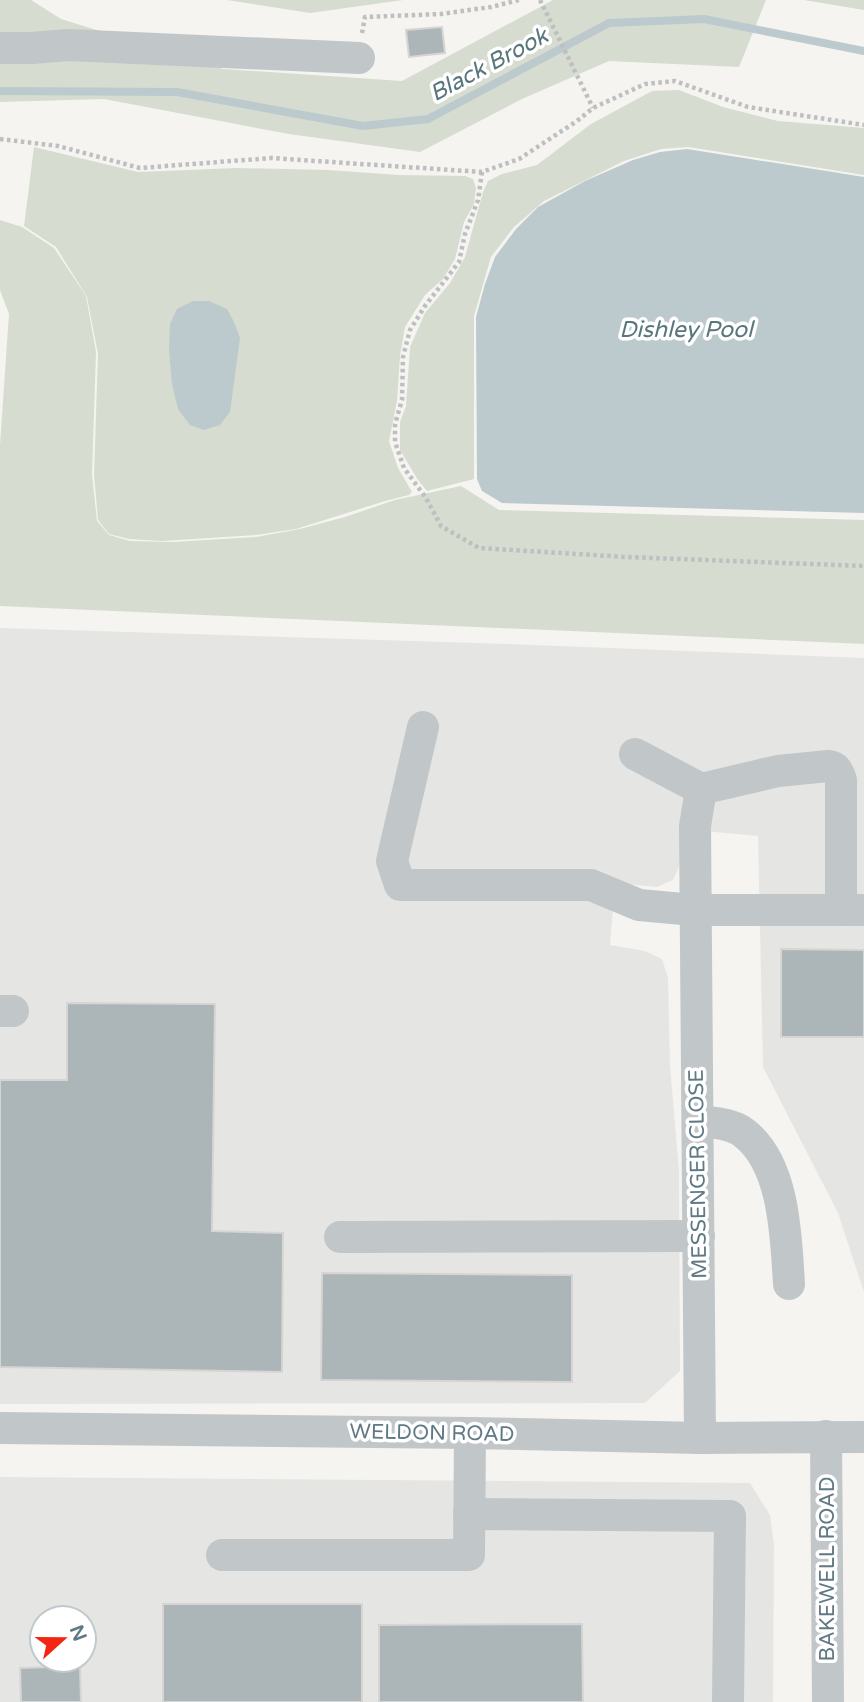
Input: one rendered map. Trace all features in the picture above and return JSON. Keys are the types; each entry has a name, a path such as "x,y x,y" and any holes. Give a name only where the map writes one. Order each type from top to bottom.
{"street":[{"path":"0,48 68,45 359,58"},
{"path":"423,727 392,861 400,885 591,885 639,905 695,910 852,910 841,780 833,766 778,771 701,789 635,754"},
{"name":"MESSENGER CLOSE","path":"700,1438 695,826 701,789"},
{"path":"698,1121 724,1124 743,1132 757,1146 769,1168 779,1197 789,1284"},
{"path":"340,1237 699,1236"},
{"name":"WELDON ROAD","path":"0,1427 700,1438 864,1437"},
{"path":"222,1555 469,1555 470,1433"},
{"name":"BAKEWELL ROAD","path":"826,1436 828,1702"},
{"path":"469,1514 730,1516 728,1702"}],"path":[{"path":"359,58 365,17 441,15 519,0"},
{"path":"540,0 593,108"},
{"path":"0,139 58,146 140,168 271,158 482,172 519,159 593,108 645,84 675,81 748,107 864,124"},
{"path":"482,172 478,200 465,234 459,262 410,330 403,357 402,400 395,424 395,442 404,468 426,498 441,526 479,548 626,557 864,566"}],"shaded area":[{"path":"0,0 31,0 61,19 223,69 402,81 553,0 766,0 739,67 609,61 522,99 420,152 289,134 104,99 0,102"},
{"path":"227,0 403,0 310,13"},
{"path":"804,0 864,0 864,10"},
{"path":"679,90 723,107 778,121 864,128 864,175 688,147 661,149 624,161 544,201 514,227 491,257 474,316 474,479 427,491 400,450 400,422 406,406 410,347 425,313 450,283 465,257 488,181 502,174 537,165 591,124 652,91"},
{"path":"34,147 138,172 237,168 465,176 473,179 476,188 474,204 464,222 455,259 443,279 425,295 405,327 397,401 389,441 398,468 412,492 296,529 256,535 162,541 129,539 109,534 98,520 94,475 98,354 87,297 56,247 24,226"},
{"path":"0,220 22,227 54,248 86,296 96,352 92,475 97,521 109,535 130,541 173,542 256,537 300,529 395,500 461,486 499,510 864,520 864,644 0,606 0,445 9,314 0,290"},
{"path":"0,628 864,658 864,1292 838,1213 763,1067 758,836 681,829 679,867 673,880 657,887 615,883 610,945 645,951 662,959 668,978 670,1065 679,1171 680,1371 645,1403 0,1404"},
{"path":"0,1477 750,1483 770,1515 774,1546 773,1702 0,1702"}],"water":[{"name":"Dishley Pool","path":"687,149 864,177 864,513 502,503 482,491 477,479 476,317 495,257 516,229 538,207 585,181 633,160 660,152"},
{"path":"193,301 209,301 227,309 240,338 230,412 220,425 204,430 190,425 178,409 172,384 169,350 170,324 177,309"}],"building":[{"path":"442,27 445,53 409,57 406,30"},
{"path":"781,949 864,950 864,1037 781,1037"},
{"path":"67,1003 215,1004 212,1231 283,1233 282,1372 0,1367 0,1080 67,1080"},
{"path":"322,1273 572,1275 572,1382 321,1380"},
{"path":"163,1604 362,1604 362,1702 163,1702"},
{"path":"582,1624 583,1702 379,1702 379,1625"},
{"path":"20,1668 28,1668 28,1674 80,1674 81,1702 21,1702"}],"waterway":[{"name":"Black Brook","path":"0,91 177,92 363,126 428,119 609,23 704,19 864,51"}]}
